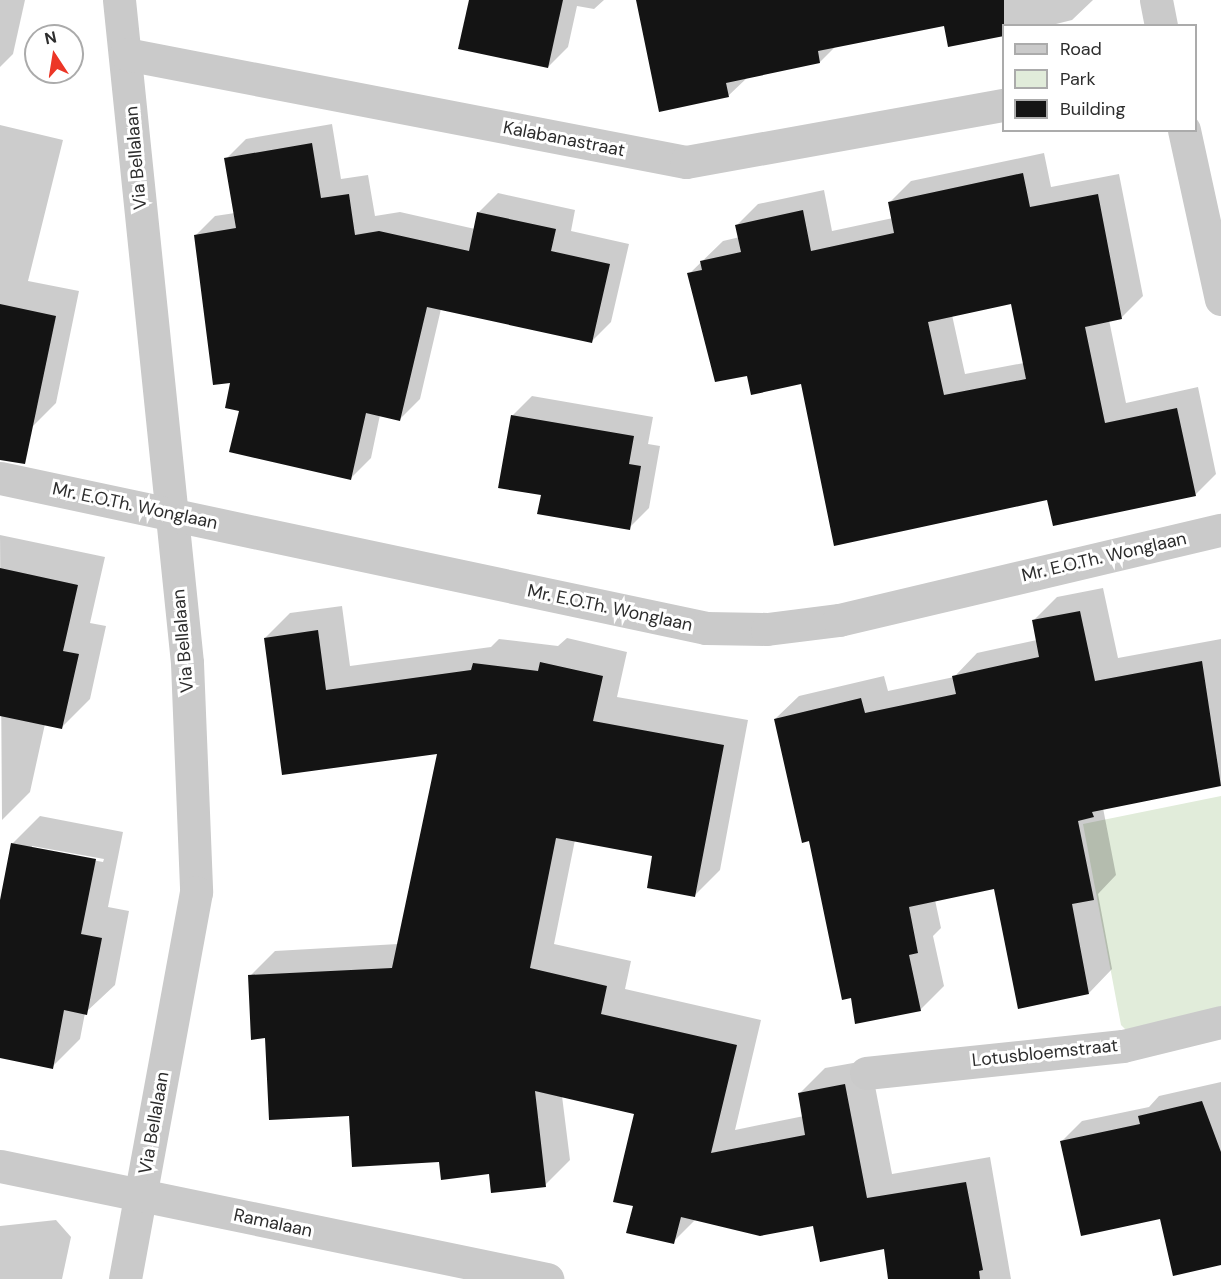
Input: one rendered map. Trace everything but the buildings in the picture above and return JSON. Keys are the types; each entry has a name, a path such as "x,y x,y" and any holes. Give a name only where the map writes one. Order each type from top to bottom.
{"street":[{"name":"Via Bellalaan","path":"118,0 126,54 169,513 187,663 196,892 125,1279"},
{"path":"1156,0 1161,24"},
{"name":"Kalabanastraat","path":"126,54 686,162 1002,105"},
{"path":"1184,132 1221,299"},
{"name":"Mr. E.O.Th. Wonglaan","path":"0,478 706,628 767,629 839,620 1221,530"},
{"name":"Lotusbloemstraat","path":"866,1072 1123,1046 1221,1022"},
{"name":"Ramalaan","path":"0,1166 547,1279"}],"green space":[{"path":"1221,796 1221,1011 1128,1032 1121,1025 1083,824"}]}
